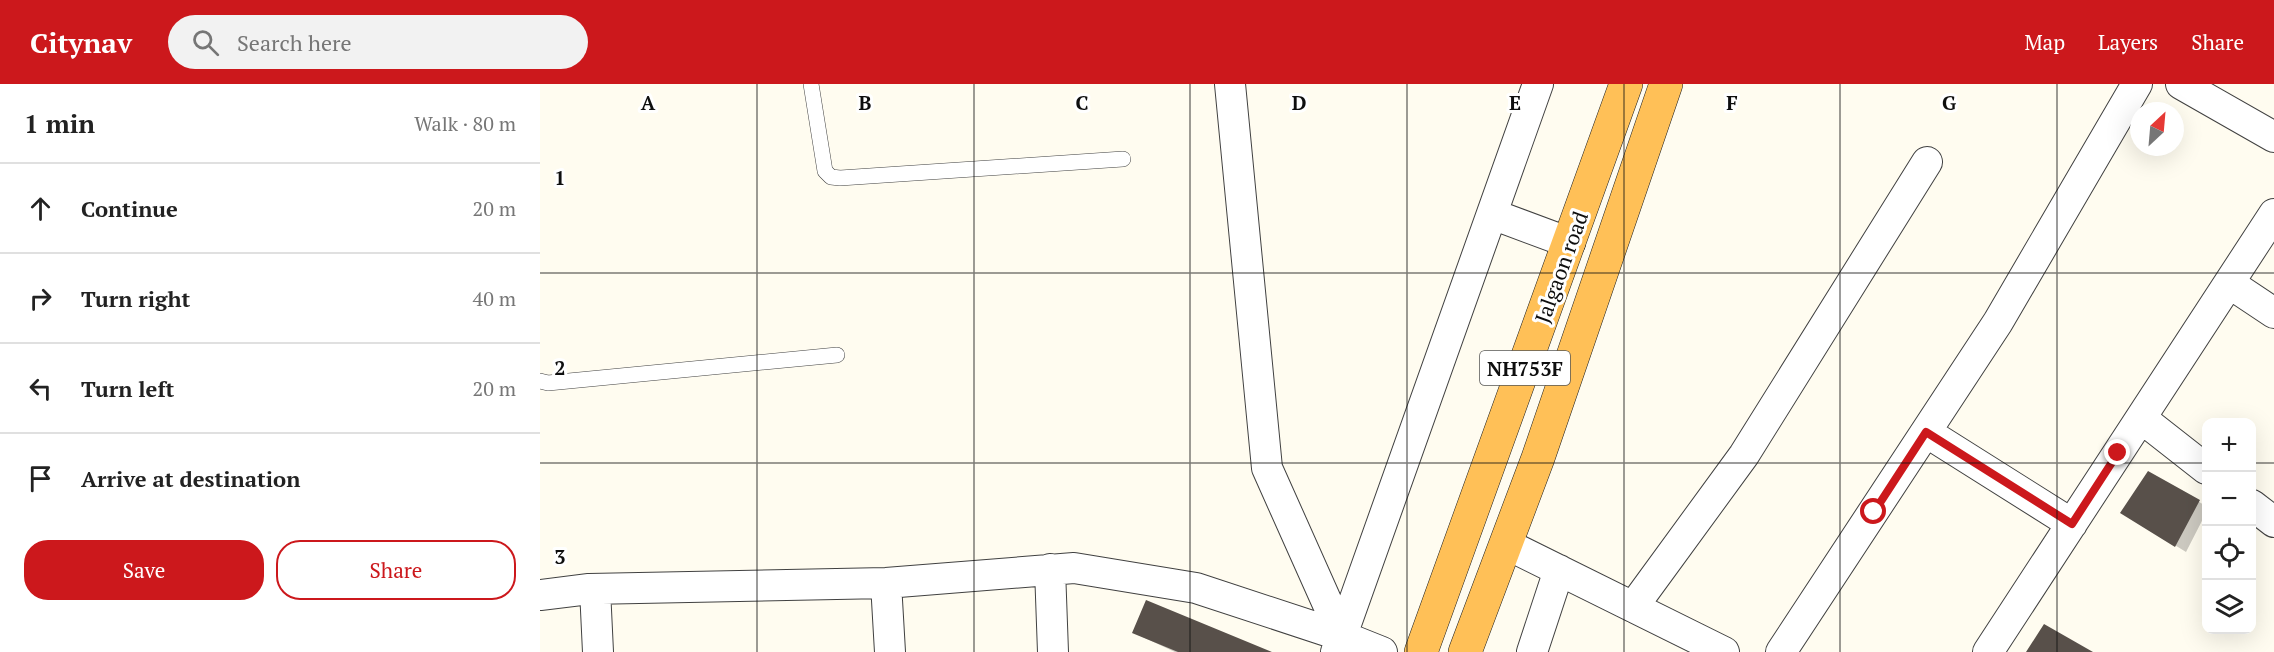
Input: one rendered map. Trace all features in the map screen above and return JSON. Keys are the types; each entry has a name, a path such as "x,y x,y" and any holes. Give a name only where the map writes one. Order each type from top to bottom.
{"highway":[{"name":"Jalgaon road","path":"1421,652 1626,84"},
{"name":"Jalgaon road","path":"1465,652 1538,458 1666,84"}],"street":[{"path":"1230,84 1267,468 1339,644"},
{"path":"1339,644 1538,84"},
{"path":"1781,652 1998,322 2138,84"},
{"path":"2181,84 2274,137"},
{"path":"1633,607 1744,455 1927,162"},
{"path":"1492,214 1570,243"},
{"path":"1988,652 2274,214"},
{"path":"2229,283 2274,313"},
{"path":"2141,418 2202,467"},
{"path":"1926,432 2072,524"},
{"path":"2256,508 2274,522"},
{"path":"1506,544 1724,652"},
{"path":"540,595 595,589 886,583 1074,568 1196,588 1339,644 1382,652"},
{"path":"1050,569 1053,652"},
{"path":"1532,652 1559,570"},
{"path":"886,583 890,652"},
{"path":"595,589 598,652"}],"lane":[{"path":"811,84 825,171 831,177 1123,159"},
{"path":"540,381 548,383 837,356"}],"building":[{"path":"2148,471 2200,500 2175,547 2120,513"},
{"path":"1146,600 1272,652 1178,652 1132,633"},
{"path":"2044,624 2093,652 2026,652"}],"route":[{"path":"1874,512 1926,432 2072,524 2118,453"}]}
